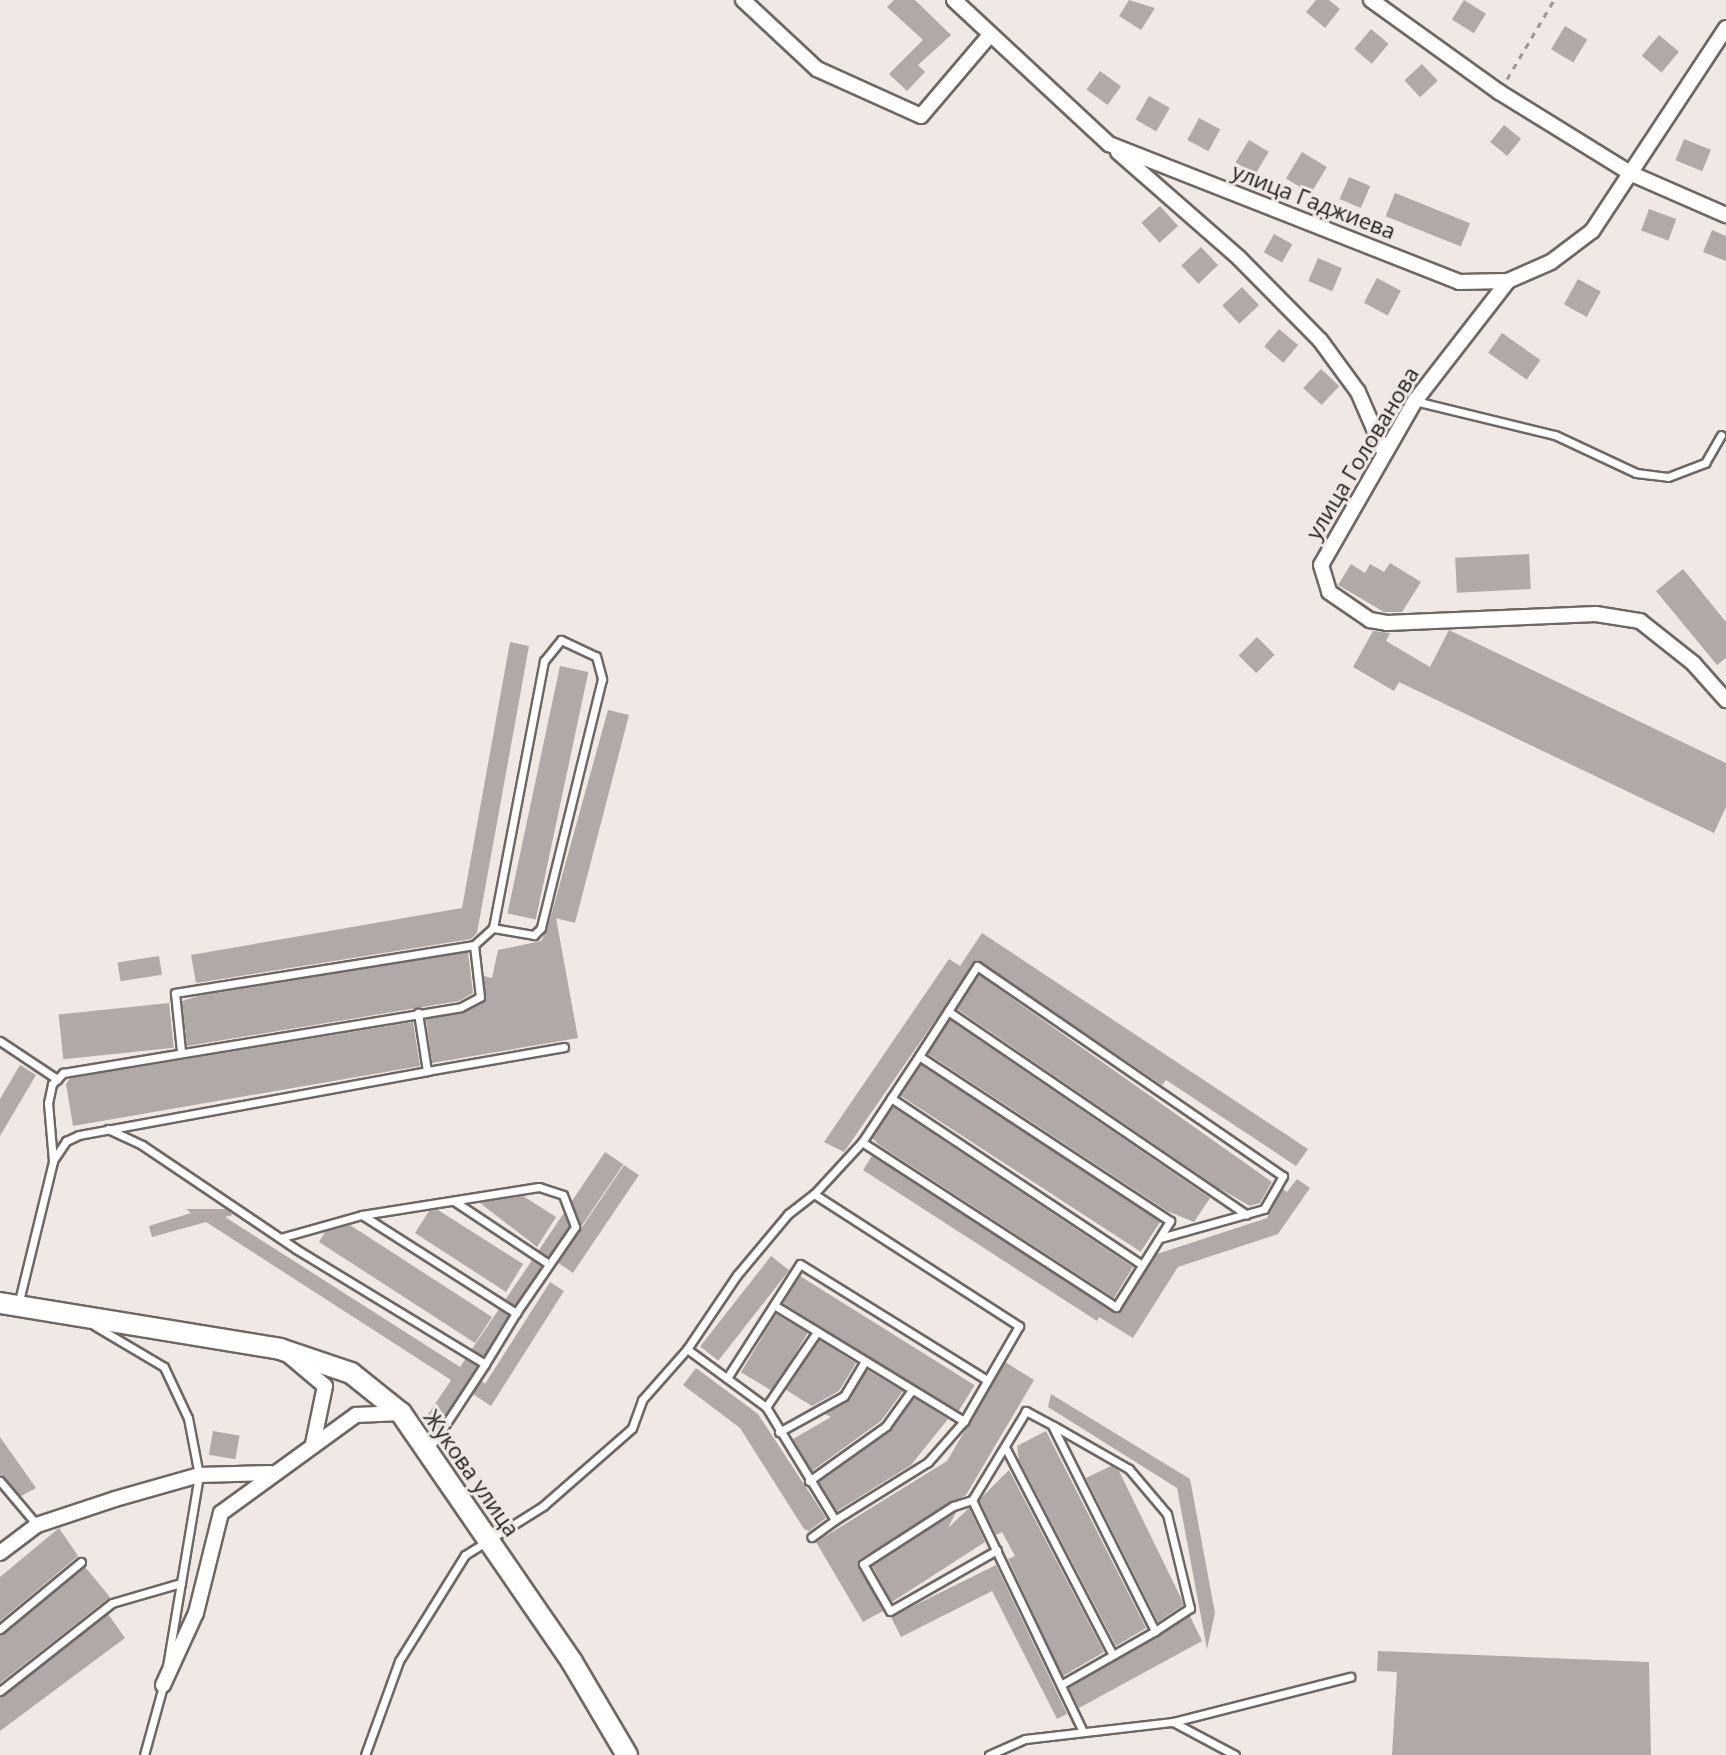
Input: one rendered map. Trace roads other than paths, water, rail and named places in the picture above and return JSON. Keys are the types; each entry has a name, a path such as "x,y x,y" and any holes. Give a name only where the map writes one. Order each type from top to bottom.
{"main road":[{"name":"Жукова улица","path":"9,1305 69,1311 280,1349 351,1373 401,1413 489,1538 627,1755"}],"street":[{"path":"743,0 817,69 921,116 990,35"},
{"path":"1371,0 1499,92 1632,174 1726,215"},
{"name":"улица Гаджиева","path":"958,2 1109,144 1239,258 1320,340 1358,392 1384,452"},
{"name":"улица Голованова","path":"1726,28 1716,35 1632,174 1592,231 1551,262 1508,281 1415,401 1328,547 1321,565 1329,592 1370,620 1387,623 1596,614 1640,621 1693,663 1726,700"},
{"name":"улица Гаджиева","path":"1109,144 1459,282 1508,281"},
{"path":"280,1349 325,1386 313,1444"},
{"path":"163,1685 196,1613 221,1513 271,1473 356,1415 401,1413"},
{"path":"0,1552 37,1525 199,1475 271,1473"}],"lane":[{"path":"1415,401 1555,435 1636,473 1668,477 1705,463 1721,435"},
{"path":"181,1051 175,993 474,945 493,928 544,661 561,640 596,656 602,679 541,928 534,935 493,928"},
{"path":"53,1161 48,1103 57,1079 63,1073 461,1007 480,997 474,945"},
{"path":"365,1755 399,1661 465,1555 543,1506 632,1428 642,1400 687,1349 737,1275 788,1214 814,1194 862,1142 977,966 1283,1176 1264,1209 1160,1238"},
{"path":"948,1011 1246,1214"},
{"path":"418,1013 427,1071"},
{"path":"0,1041 31,1057 57,1079"},
{"path":"9,1305 53,1161 66,1141 108,1129 564,1047"},
{"path":"862,1142 1116,1307 1170,1221 919,1056"},
{"path":"891,1098 1142,1265"},
{"path":"108,1129 142,1145 280,1238 485,1364"},
{"path":"280,1238 362,1215 539,1187 563,1195 575,1227 428,1451"},
{"path":"812,1537 928,1462 964,1421 1019,1326 814,1194"},
{"path":"454,1201 549,1264"},
{"path":"362,1215 516,1313"},
{"path":"727,1378 800,1264 987,1380"},
{"path":"774,1305 964,1421"},
{"path":"69,1311 164,1367 188,1418 199,1475 163,1685 144,1755"},
{"path":"766,1407 817,1332"},
{"path":"687,1349 766,1407 835,1520"},
{"path":"779,1432 844,1396 865,1361"},
{"path":"809,1481 886,1426 912,1390"},
{"path":"997,1550 890,1611 863,1564 953,1506 972,1500 1026,1411 1129,1469 1167,1514 1190,1608 1064,1683"},
{"path":"1052,1425 1155,1631"},
{"path":"1005,1447 1113,1655"},
{"path":"0,1481 37,1525"},
{"path":"972,1500 1064,1683 1083,1732"},
{"path":"0,1629 81,1562"},
{"path":"0,1691 112,1603 181,1583"},
{"path":"989,1755 1025,1739 1173,1722 1350,1677"},
{"path":"1173,1722 1235,1755"}]}
